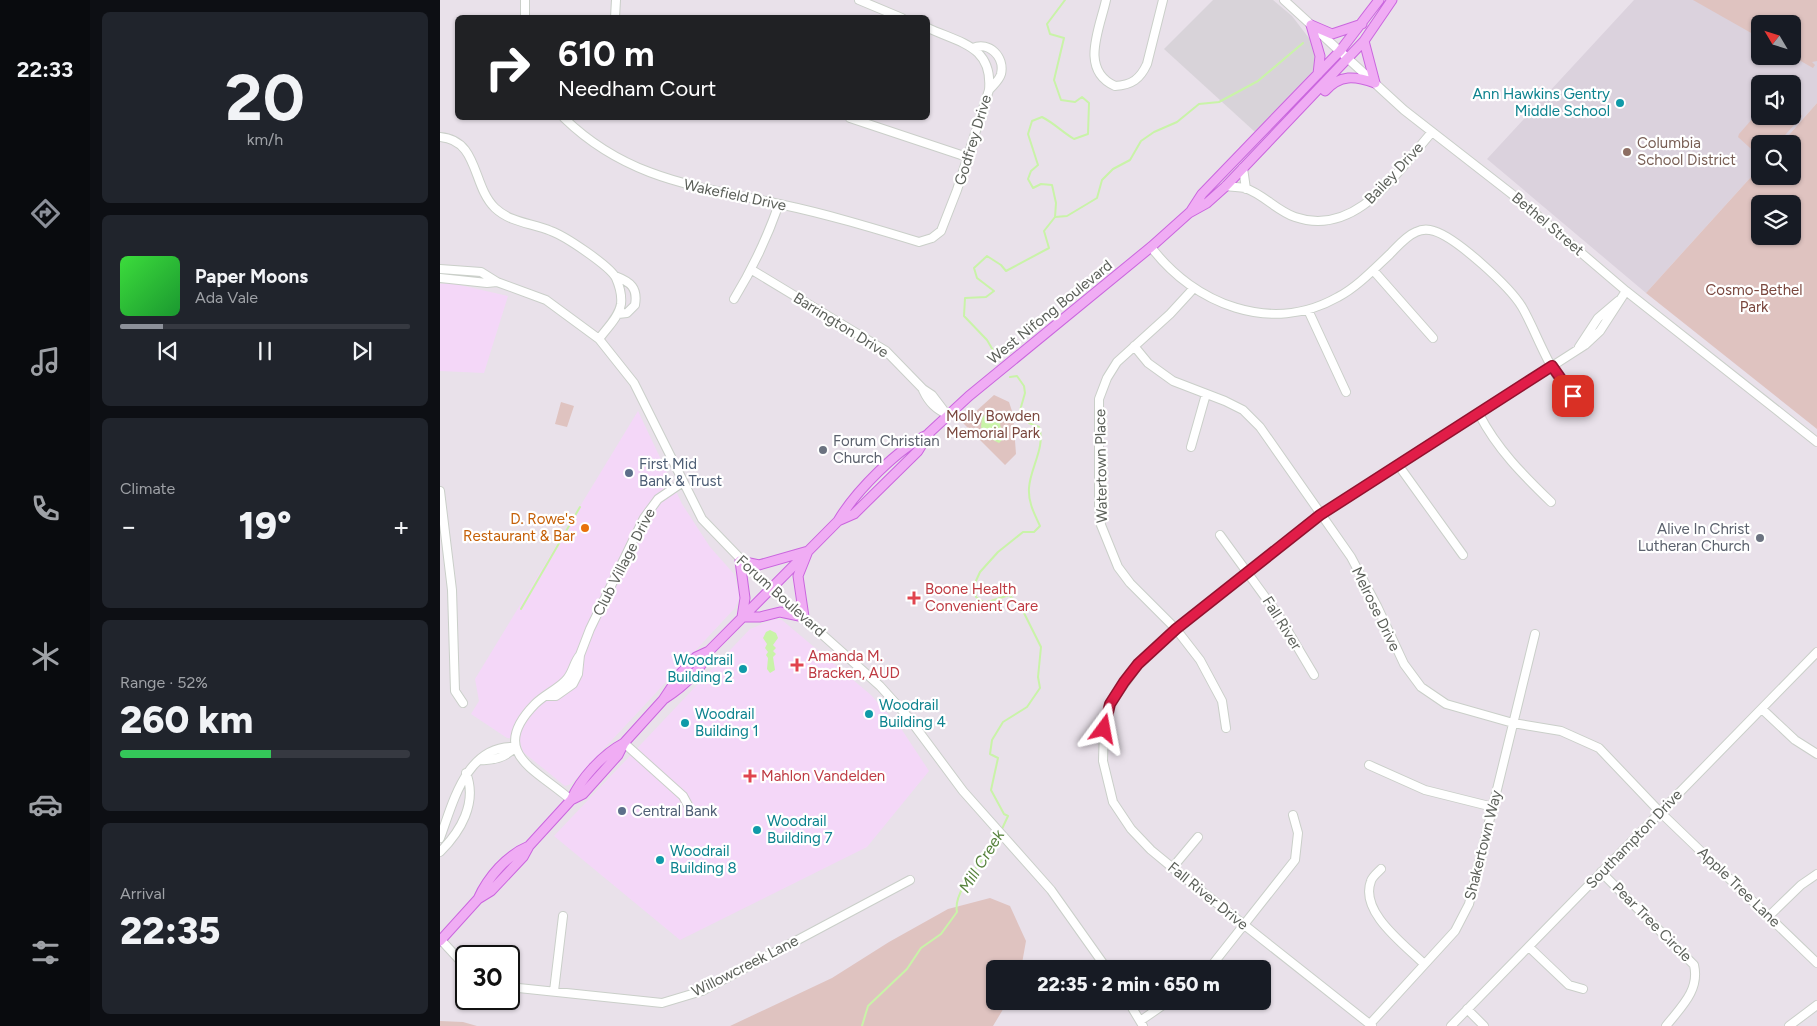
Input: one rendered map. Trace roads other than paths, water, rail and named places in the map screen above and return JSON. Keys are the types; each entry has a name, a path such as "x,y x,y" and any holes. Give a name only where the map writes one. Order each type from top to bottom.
{"main road":[{"name":"West Nifong Boulevard","path":"1189,213 1202,194 1340,51 1379,0"},
{"name":"West Nifong Boulevard","path":"838,521 854,514 918,451 929,434 992,377 1151,247 1189,213 1207,203 1226,186 1295,116 1348,58 1364,40 1392,0"},
{"path":"1311,25 1332,34 1362,24"},
{"path":"1311,25 1320,56 1318,74"},
{"path":"1364,40 1374,83"},
{"path":"1295,116 1304,113 1332,83 1344,78 1357,76 1374,83"},
{"name":"West Nifong Boulevard","path":"441,940 478,899 491,891 523,857 529,846 572,800 577,787 612,749 624,743 663,700 681,673 696,657 710,651 838,521 847,506 898,455 913,441 929,434"},
{"path":"879,489 884,476 898,461 898,455"},
{"path":"808,551 798,576 804,617 780,612 760,617 742,617 745,598 740,561 759,565 808,551"}],"street":[{"path":"525,0 525,15"},
{"path":"615,15 616,0"},
{"path":"859,0 895,15"},
{"path":"1106,0 1094,61 1099,74 1115,86 1130,84 1143,73 1163,0"},
{"name":"Bethel Street","path":"1284,0 1374,83 1432,132 1517,198 1626,291 1817,442"},
{"name":"Godfrey Drive","path":"919,242 932,238 941,231 989,90 990,78 986,61 973,48 930,29"},
{"path":"973,48 979,46 989,48 997,55 1001,62 1002,73 989,90"},
{"name":"Wakefield Drive","path":"566,120 578,132 636,168 665,179 843,219 919,242"},
{"path":"856,120 967,157"},
{"name":"Bailey Drive","path":"1226,186 1246,188 1294,217 1321,222 1337,220 1352,214 1367,203 1432,132"},
{"path":"440,137 456,141 463,146 470,156 487,198 495,208 514,221 551,231 576,244 615,276 631,284 637,296 636,305 626,313 618,314"},
{"path":"1244,168 1246,188"},
{"path":"734,299 752,270 779,204"},
{"path":"1151,247 1193,289 1233,308 1270,314 1308,310 1338,297 1373,270 1408,236 1426,229 1436,232 1454,241 1522,306 1552,366 1566,389 1582,402"},
{"name":"Forum Boulevard","path":"440,269 481,272 497,282 546,300 599,339 634,383 702,519 740,561 880,686 908,717 962,792 1051,890 1101,960"},
{"name":"Barrington Drive","path":"752,270 880,347 898,362 922,389 928,400 938,410 948,416"},
{"path":"1373,270 1433,338"},
{"path":"599,339 618,314 621,304 620,292 615,276"},
{"name":"Forum Boulevard","path":"440,278 486,284 497,282"},
{"name":"Watertown Place","path":"1193,289 1170,314 1118,362 1107,378 1100,399 1098,505 1101,525 1118,567 1130,583 1176,629 1200,660 1222,701 1226,728"},
{"name":"Fall River Drive","path":"1371,1025 1173,868 1131,829 1113,802 1103,761 1104,729 1110,704 1138,664 1176,629 1248,571 1320,515 1399,466 1578,349 1600,331 1618,300 1626,291"},
{"path":"1308,310 1346,392"},
{"name":"Melrose Drive","path":"1134,346 1148,363 1173,381 1225,400 1243,410 1260,427 1351,557 1377,606 1404,664 1421,687 1446,704 1513,723 1561,731 1599,748 1660,812"},
{"path":"1191,447 1206,394"},
{"path":"1479,414 1491,438 1513,464 1551,502"},
{"path":"1399,466 1463,555"},
{"name":"Club Village Drive","path":"515,747 514,734 518,724 536,702 547,696 556,696 573,684 578,674 580,655 590,628 644,518 658,499 683,482"},
{"path":"440,491 452,590 455,691 463,703"},
{"name":"Fall River","path":"1220,536 1248,571 1279,616 1314,675"},
{"name":"Shakertown Way","path":"1371,1025 1424,964 1456,931 1469,904 1535,634"},
{"name":"Southampton Drive","path":"1451,1026 1817,652"},
{"path":"1762,709 1795,740 1817,754"},
{"path":"624,743 683,796 689,807"},
{"path":"440,838 466,773 480,760 506,746 515,747 522,760 572,800"},
{"path":"1369,765 1425,790 1493,807"},
{"path":"440,852 462,827 466,815 470,782 466,773"},
{"name":"Apple Tree Lane","path":"1660,812 1817,964"},
{"path":"1217,960 1295,860 1298,833 1293,815"},
{"path":"1173,868 1198,837"},
{"path":"1381,869 1371,880 1370,901 1378,919 1424,964"},
{"name":"Pear Tree Circle","path":"1601,872 1694,965 1697,975 1695,988 1666,1026"},
{"path":"1769,916 1801,885 1817,874"},
{"name":"Willowcreek Lane","path":"520,988 662,1003 702,990 910,880"},
{"path":"554,990 563,916"},
{"path":"441,940 455,955"},
{"path":"1529,946 1569,985 1583,988"},
{"path":"1789,1026 1817,1005"},
{"path":"1467,1009 1484,1026"},
{"path":"1133,1010 1142,1024 1158,1010"}],"waterway":[{"path":"1055,217 1056,203 1052,185 1041,184 1033,188 1028,179 1031,171 1038,165 1028,134 1032,121 1042,117 1074,139 1088,134 1089,103 1082,97 1075,102 1061,100 1054,80 1064,38 1050,34 1047,24 1065,0"},
{"name":"Mill Creek","path":"997,357 987,340 964,316 965,298 986,297 994,291 977,278 974,268 987,256 1001,265 1006,271 1049,248 1044,231 1055,217 1067,216 1097,198 1102,180 1113,169 1130,160 1141,141 1154,132 1177,122 1199,104 1219,102 1258,81 1303,43"},
{"name":"Mill Creek","path":"1001,831 1008,816 1004,814 991,790 998,758 990,754 992,740 1003,722 1027,707 1040,688 1038,677 1041,647 1021,607 1009,595 985,603 976,597 975,583 980,572 998,552 1023,532 1034,532 1040,526 1032,507 1029,493 1030,480 1041,442 1041,435 1039,427 1029,423 1019,414 1025,393 1024,386 1017,376 1010,377"},
{"path":"521,609 580,507"},
{"name":"Mill Creek","path":"862,1026 868,1006 907,969 921,948 941,934 957,912 957,903 965,883 999,835"}],"place":[{"name":"Ann Hawkins Gentry Middle School","path":"1620,103"},
{"name":"Columbia School District","path":"1627,152"},
{"name":"Forum Christian Church","path":"823,450"},
{"name":"First Mid Bank & Trust","path":"629,473"},
{"name":"D. Rowe's Restaurant & Bar","path":"585,528"},
{"name":"Alive In Christ Lutheran Church","path":"1760,538"},
{"name":"Boone Health Convenient Care","path":"914,598"},
{"name":"Amanda M. Bracken, AUD","path":"797,665"},
{"name":"Woodrail Building 2","path":"743,669"},
{"name":"Woodrail Building 4","path":"869,714"},
{"name":"Woodrail Building 1","path":"685,723"},
{"name":"Mahlon Vandelden","path":"750,776"},
{"name":"Central Bank","path":"622,811"},
{"name":"Woodrail Building 7","path":"757,830"},
{"name":"Woodrail Building 8","path":"660,860"}],"park label":[{"name":"Cosmo-Bethel Park","path":"1754,298"},
{"name":"Molly Bowden Memorial Park","path":"993,424"}]}
